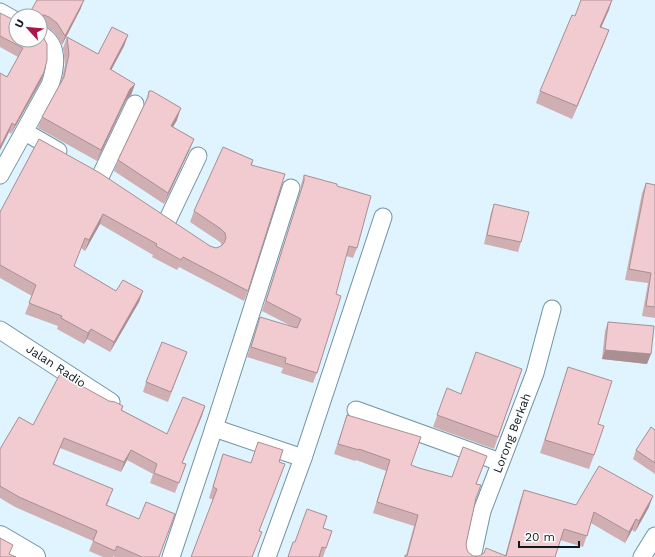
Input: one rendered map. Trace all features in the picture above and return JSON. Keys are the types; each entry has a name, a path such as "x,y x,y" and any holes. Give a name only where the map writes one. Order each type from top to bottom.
{"street":[{"path":"1,172 25,132 50,85 55,71 56,55 48,40"},
{"path":"25,132 93,171 135,104"},
{"path":"168,219 198,156"},
{"path":"171,557 291,188"},
{"path":"267,557 303,458 383,217"},
{"name":"Lorong Berkah","path":"472,557 482,511 535,373 552,309"},
{"name":"Jalan Radio","path":"0,330 112,402"},
{"path":"356,410 500,462"},
{"path":"214,428 303,458"},
{"path":"642,557 655,536"},
{"path":"0,537 34,557"}],"building":[{"path":"37,0 84,0 65,36 57,23 48,17 48,8 32,8"},
{"path":"581,0 612,0 600,27 609,30 577,106 540,91 572,15 575,16"},
{"path":"0,13 8,17 8,40 0,36"},
{"path":"112,27 128,35 110,69 135,84 130,89 101,150 42,117 64,77 69,54 67,37 98,54"},
{"path":"23,48 47,48 47,60 44,72 15,125 12,123 0,147 0,73 7,77"},
{"path":"149,91 152,91 181,108 171,126 194,139 168,193 118,160 148,97"},
{"path":"39,139 100,173 210,246 216,248 224,243 226,238 225,233 194,211 223,147 253,160 251,165 285,174 248,291 183,257 181,260 156,246 157,244 103,214 89,240 85,238 74,266 116,291 123,280 143,291 114,342 91,329 88,333 61,318 62,316 29,303 36,285 0,265 0,212"},
{"path":"304,175 337,184 337,186 371,196 357,248 349,246 336,294 341,296 317,373 285,363 286,358 251,347 260,317 297,328 301,319 266,301 304,181"},
{"path":"646,183 655,185 655,307 646,306 651,273 629,269"},
{"path":"494,204 529,212 521,242 487,235"},
{"path":"608,322 654,326 651,354 605,350"},
{"path":"162,342 187,352 171,392 146,382"},
{"path":"476,352 522,369 498,437 437,415 447,388 461,394"},
{"path":"568,367 612,381 598,424 604,426 594,455 545,440"},
{"path":"60,374 109,401 123,406 121,410 167,434 183,397 205,406 182,463 186,464 179,483 154,473 157,464 131,450 124,462 64,438 53,464 113,489 106,505 139,519 146,502 175,514 159,557 142,557 117,546 115,551 93,541 97,531 19,497 0,486 0,449 19,417 33,425"},
{"path":"347,415 421,437 411,465 419,468 452,477 463,447 487,456 476,484 481,485 476,498 466,544 467,550 473,556 479,556 484,553 486,548 506,556 524,490 576,505 599,466 653,496 639,521 636,519 629,532 594,512 587,536 564,529 555,557 405,557 405,555 407,556 418,515 377,502 390,460 359,449 338,444"},
{"path":"651,427 655,430 655,463 636,450"},
{"path":"258,442 283,450 279,462 285,464 259,531 262,532 252,557 191,557 217,489 213,487 223,454 251,463"},
{"path":"307,509 327,516 323,528 332,531 326,548 322,547 319,557 288,557 293,542 295,542"},
{"path":"0,538 13,545 9,554 16,557 0,557"}]}
